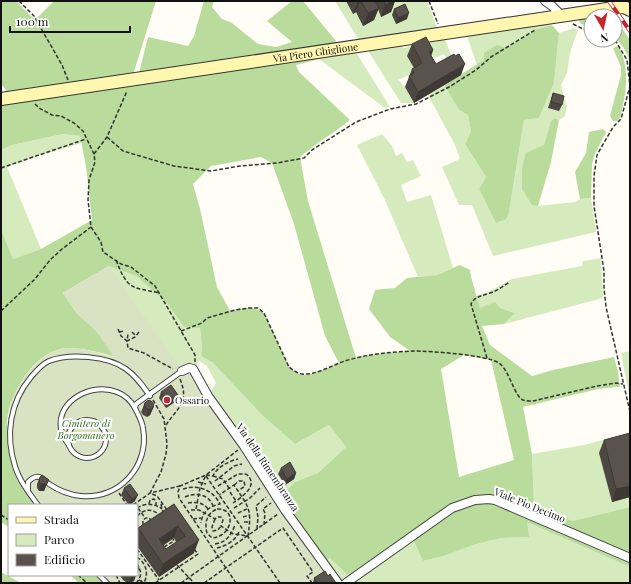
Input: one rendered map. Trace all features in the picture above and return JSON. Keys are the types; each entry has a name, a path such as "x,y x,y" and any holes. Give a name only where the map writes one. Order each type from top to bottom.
{"street":[{"path":"545,1 561,15"},
{"name":"Via Piero Ghiglione","path":"1,99 561,15 624,7 630,10"},
{"path":"180,373 190,368 194,370"},
{"name":"Via della Rimembranza","path":"194,370 208,396 244,446 285,510 338,583"},
{"name":"Viale Pio Decimo","path":"346,583 452,508 462,503 475,500 495,500 630,558"}],"lane":[{"path":"37,504 28,491 15,466 12,455 10,429 11,418 18,396 29,379 42,366 49,361 62,358 84,357 105,360 125,368 150,395"},
{"path":"135,408 136,404 180,373"},
{"path":"28,491 28,482 36,477 44,479 65,492 81,496 106,494 122,485 130,478 139,464 144,446 143,428 140,417 128,399 112,390 105,389 87,391 71,400 66,407 61,420 63,436 68,446 72,451 77,456 83,458 90,458 101,453 106,442 105,431 101,426 91,420 84,420 72,426 69,432 68,446"}],"path":[{"path":"19,1 34,16 62,65 70,89"},
{"path":"429,1 442,33"},
{"path":"107,137 123,151 174,166 211,171 240,166 277,163 304,158 312,150 356,122 390,109 416,104 449,87 476,70 491,57 537,29"},
{"path":"620,48 627,60 630,86 622,119 612,127 597,155 594,176 594,206 604,271 606,307 630,412"},
{"path":"94,154 107,137 114,118 133,80"},
{"path":"26,96 39,108 52,115 61,116 74,123 83,132 94,154 94,162 89,180 88,200 91,227 101,242 103,252 130,267 150,281 160,293 195,355 194,370"},
{"path":"1,168 86,139"},
{"path":"1,310 35,279 50,260 91,227"},
{"path":"116,260 122,275 130,286 139,290 160,293"},
{"path":"487,358 471,304 473,299 480,295 490,293 510,282"},
{"path":"181,331 202,323 207,318 235,310 258,308 264,313 289,367 303,375 366,355 426,351 487,358 498,362 505,369 517,395 523,400 533,401 598,386 616,383 623,384"},
{"path":"118,329 123,338 127,341"},
{"path":"119,332 124,331"},
{"path":"132,332 136,336"},
{"path":"127,341 136,336 139,332"},
{"path":"128,334 128,348 141,351 180,373 183,389 182,402 166,425"},
{"path":"150,395 164,419 166,425 167,444 164,464 158,480 150,493"},
{"path":"134,504 150,493 180,486 206,475 244,446"},
{"path":"213,476 215,472 225,464 238,459"},
{"path":"215,481 234,466 242,464"},
{"path":"218,486 238,474 242,473 248,476 251,480 250,487 242,497 233,503"},
{"path":"206,475 219,477 225,481 229,488"},
{"path":"196,509 200,488 206,475"},
{"path":"206,475 280,583"},
{"path":"220,495 239,481 244,481 245,486 238,491"},
{"path":"198,482 206,484"},
{"path":"234,485 249,508 250,522 248,536"},
{"path":"180,486 178,490 179,496 236,583"},
{"path":"183,489 192,487 200,488 213,493 218,500 220,504 208,508 201,518 201,523"},
{"path":"234,508 245,502 260,488"},
{"path":"114,494 119,492 126,504"},
{"path":"230,492 236,501"},
{"path":"150,493 157,496 170,515"},
{"path":"124,495 127,499"},
{"path":"185,497 199,495 204,496 209,499 213,506"},
{"path":"258,529 256,506 266,497"},
{"path":"218,500 222,498"},
{"path":"149,504 150,500 154,499 156,501 156,506"},
{"path":"161,502 162,509 166,517"},
{"path":"188,503 197,502 206,505 208,508"},
{"path":"264,525 263,509 271,503"},
{"path":"138,508 149,504 162,509"},
{"path":"238,512 249,508"},
{"path":"138,509 145,518 150,519 153,523 150,524"},
{"path":"191,510 196,509 215,519 219,517 222,518 223,522 218,530 213,530 212,527 215,519"},
{"path":"217,509 225,510 230,517 230,522 224,534 212,538 209,536 205,528 209,516 217,509"},
{"path":"138,515 145,510 154,510 160,517"},
{"path":"181,583 285,510"},
{"path":"242,517 250,515"},
{"path":"145,518 143,520 143,524 146,528"},
{"path":"193,519 201,518"},
{"path":"244,522 250,522"},
{"path":"215,544 223,542 229,538 235,525"},
{"path":"221,526 232,533 248,536"},
{"path":"204,583 283,528 313,572 307,576 312,583"},
{"path":"217,548 229,544 239,532"},
{"path":"161,549 174,541 173,539"},
{"path":"162,542 168,551"},
{"path":"155,583 178,566 198,554 193,547"},
{"path":"138,551 159,580"},
{"path":"138,558 144,561 147,571 144,583 139,580"},
{"path":"136,583 139,580 141,571 138,566"},
{"path":"178,566 194,583"},
{"path":"79,576 87,583"}],"green space":[{"path":"1,1 16,1 35,20 54,1 156,1 132,78 10,95 1,84"},
{"path":"204,1 214,1 212,7 222,19 232,23 258,44 276,47 292,42 267,21 292,1 303,1 336,41 335,46 138,77 148,37 188,46 194,36"},
{"path":"335,1 427,1 438,30 360,42"},
{"path":"583,17 583,24 579,21"},
{"path":"546,22 552,25 537,29 477,65 466,33"},
{"path":"552,25 559,33 554,83 539,118 524,120 509,212 506,219 496,223 479,189 486,177 465,144 471,131 468,115 459,110 444,85 484,60 484,53 497,45 506,48 537,29"},
{"path":"574,28 578,30 570,53 567,73 561,85 567,106 565,116 559,120 555,118 551,121 544,146 538,206 575,202 580,199 591,198 596,232 493,256 472,205 459,205 442,167 460,159 455,145 428,95 444,85 459,110 468,115 471,131 465,144 486,177 479,189 496,222 509,212 524,120 539,118 554,83 559,33"},
{"path":"623,30 630,40 630,66 628,56 623,47"},
{"path":"444,37 455,65 451,68 444,54 434,58 426,45 429,40"},
{"path":"401,43 403,48 419,44 415,70 416,72 398,80 405,87 414,103 401,103 367,49"},
{"path":"613,48 619,48 622,54 625,63 626,81 620,118 617,121 613,121 610,116 621,75 621,67"},
{"path":"356,50 390,107 385,108 319,59 319,56"},
{"path":"319,56 319,59 296,65 299,72 350,120 300,157 308,201 356,358 366,355 410,351 390,337 369,309 375,290 395,288 407,278 437,275 460,265 470,270 480,308 495,302 500,308 515,313 504,324 482,326 490,345 532,376 614,357 620,387 598,389 523,407 532,454 534,506 573,521 630,507 630,567 527,522 529,537 501,538 473,545 444,556 423,561 412,537 352,579 330,558 324,562 278,499 295,482 318,473 346,447 329,425 295,444 263,416 213,363 201,356 202,348 200,328 184,327 167,303 136,276 109,266 63,293 97,332 115,357 103,353 67,348 55,351 44,357 34,365 25,376 12,400 7,428 32,504 8,504 8,526 1,522 1,229 13,259 41,249 92,220 86,166 80,136 63,134 12,145 1,150 1,105","holes":["261,157 272,163 294,224 325,336 339,363 321,371 306,375 295,372 289,367 264,313 260,310 252,308 230,311 217,287 193,184 211,166","464,355 491,360 514,460 459,477 441,369"]},
{"path":"555,118 559,120 551,162 538,206 532,205 522,189 522,168 526,153 544,145 551,121"},
{"path":"603,129 606,132 595,154 592,164 591,198 580,199 575,172 586,153 589,132"},
{"path":"63,134 80,136 82,143 34,157 7,167 41,249 13,259 1,229 1,150 12,145"},
{"path":"382,134 392,146 396,156 402,153 407,162 413,160 421,176 401,185 407,202 431,195 453,268 437,275 418,277 384,198 357,145"},
{"path":"601,258 603,298 504,324 515,313 500,308 480,308 476,296 490,291 512,279 582,266 583,261"},
{"path":"109,266 136,276 167,303 184,327 200,328 202,348 201,356 213,363 263,416 295,444 329,425 346,447 318,473 295,482 278,499 208,396 216,383 207,366 199,361 194,370 191,362 26,488 115,357 89,324"},
{"name":"Cimitero di Borgomanero","path":"109,266 180,368 191,362 194,370 338,583 103,583 97,576 138,576 138,504 32,504 17,480 9,451 8,421 15,393 22,380 36,364 51,353 66,348 78,348 114,357 97,332 76,313 63,293"},
{"path":"630,351 630,400 621,353"},
{"path":"630,433 630,507 573,521 534,506 532,454 584,445"},
{"path":"526,521 630,567 630,583 338,583 324,562 330,558 412,536 423,561 444,556 473,545 501,538 528,537"},
{"path":"1,572 21,583 1,583"},
{"path":"71,576 97,576 103,583 79,583"}],"building":[{"path":"361,1 375,1 379,8 368,13"},
{"path":"384,1 393,1 385,5"},
{"path":"405,4 409,13 398,18 394,9"},
{"path":"426,37 433,50 429,52 436,64 454,54 455,56 459,54 465,64 418,92 409,76 414,73 412,69 422,63 412,44"},
{"path":"553,93 564,96 562,105 551,102"},
{"path":"171,385 178,395 168,401 161,392"},
{"path":"149,400 154,405 149,410 144,405"},
{"path":"630,433 630,486 616,489 604,440"},
{"path":"290,462 296,473 287,479 281,468"},
{"path":"42,475 49,480 46,484 41,484 39,482"},
{"path":"130,484 138,495 132,499 124,488"},
{"path":"174,504 199,540 163,564 138,528","holes":["178,526 185,536 166,549 159,539"]},
{"path":"325,571 328,576 330,574 336,583 316,583 317,582 314,578"}],"railway":[{"path":"609,1 630,31"}],"place":[{"name":"Ossario","path":"167,400"}]}
